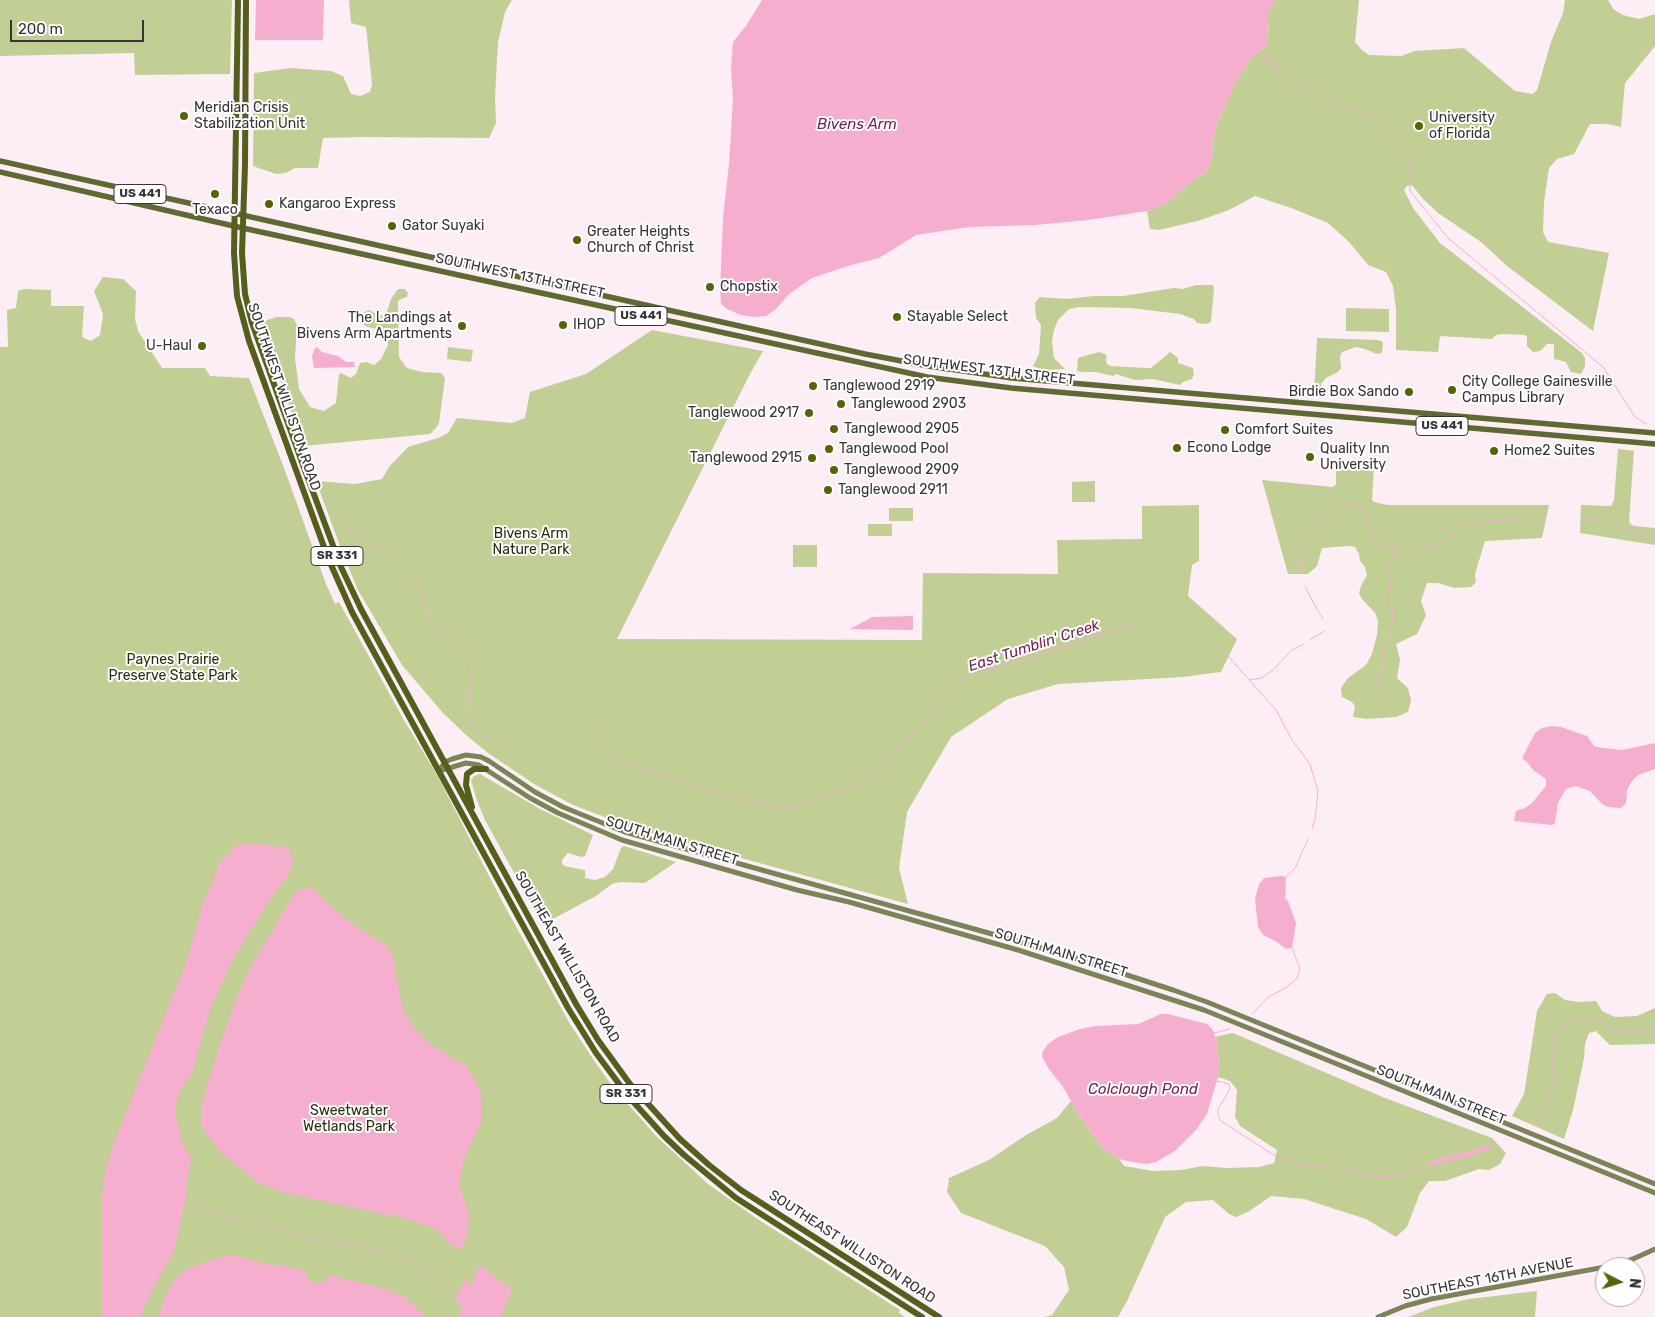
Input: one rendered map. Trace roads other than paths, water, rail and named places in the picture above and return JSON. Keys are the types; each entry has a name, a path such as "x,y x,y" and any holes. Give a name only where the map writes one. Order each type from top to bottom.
{"highway":[{"name":"SOUTHWEST WILLISTON ROAD","path":"238,0 235,281 240,311 249,341 334,572 352,612 438,771"},
{"name":"SOUTHWEST WILLISTON ROAD","path":"246,0 242,267 248,309 341,567 357,602 445,762"},
{"path":"237,69 245,69"},
{"path":"314,521 323,518"},
{"name":"SOUTHEAST WILLISTON ROAD","path":"445,762 583,1016 619,1070 653,1111 693,1151 761,1204 939,1317"},
{"path":"474,818 465,779 470,771 486,769"},
{"name":"SOUTHEAST WILLISTON ROAD","path":"438,771 581,1030 611,1075 646,1116 684,1155 753,1210 922,1317"},
{"path":"544,965 552,960"}],"main road":[{"name":"US 441","path":"0,162 244,217"},
{"path":"12,175 15,165"},
{"name":"US 441","path":"0,172 243,228"},
{"path":"102,196 105,186"},
{"path":"119,189 137,204"},
{"name":"SOUTHWEST 13TH STREET","path":"244,217 866,354 940,368 1021,378 1655,433"},
{"name":"SOUTHWEST 13TH STREET","path":"243,228 927,377 1018,389 1655,444"},
{"path":"371,256 376,246"},
{"path":"480,280 483,270"},
{"path":"1362,419 1363,408"},
{"path":"1417,423 1420,420 1454,420 1459,416"},
{"path":"1470,417 1470,428"},
{"name":"SOUTH MAIN STREET","path":"445,762 466,755 481,757 535,792 611,827 1081,960 1207,1002 1655,1184"},
{"path":"438,771 445,762"},
{"name":"SOUTH MAIN STREET","path":"438,771 449,770 460,764 472,763 479,765 550,809 622,840 1018,950 1204,1010 1655,1193"},
{"path":"549,799 550,809"},
{"path":"609,835 611,827"},
{"path":"700,862 702,854"},
{"path":"1316,1056 1320,1048"},
{"path":"1446,1109 1450,1101"},
{"path":"1562,1156 1566,1148"},
{"path":"1611,1176 1616,1168"},
{"name":"SOUTHEAST 16TH AVENUE","path":"1638,1257 1655,1250"},
{"name":"SOUTHEAST 16TH AVENUE","path":"1378,1317 1405,1306 1431,1299 1595,1269"}],"water":[{"path":"256,0 324,0 323,40 255,40"},
{"name":"Bivens Arm","path":"762,0 1275,0 1275,2 1267,16 1268,36 1266,46 1252,57 1236,81 1217,124 1213,141 1212,159 1206,173 1195,178 1165,204 1147,211 1088,220 1035,225 969,227 916,235 879,258 812,278 789,294 776,309 766,316 753,317 741,315 727,309 721,304 720,290 723,218 733,98 731,70 733,42 746,26"},
{"path":"317,347 322,352 338,356 346,362 354,362 355,367 314,368 312,356"},
{"path":"913,616 913,630 850,629 872,617"},
{"path":"1561,727 1587,736 1594,746 1603,748 1622,750 1655,743 1655,769 1638,775 1632,781 1627,790 1626,803 1621,808 1608,807 1602,804 1590,791 1575,786 1566,789 1558,803 1555,823 1552,825 1514,821 1516,811 1532,803 1546,786 1546,779 1533,770 1522,758 1535,733 1542,728"},
{"path":"247,843 288,847 293,860 288,875 266,905 232,961 210,1009 192,1073 178,1093 175,1114 183,1144 191,1158 184,1206 173,1255 160,1275 142,1311 141,1317 101,1317 102,1193 105,1173 113,1145 186,963 203,903 218,865 235,846"},
{"path":"1286,877 1285,898 1288,901 1296,923 1292,948 1286,949 1263,935 1258,927 1255,898 1259,884 1264,878"},
{"path":"313,887 324,900 354,925 387,946 392,954 403,1010 415,1029 431,1045 465,1065 477,1083 481,1094 481,1122 463,1162 459,1185 470,1218 463,1250 453,1246 435,1228 403,1218 282,1192 258,1182 221,1153 201,1126 201,1107 217,1053 233,1007 249,970 292,897 298,890"},
{"name":"Colclough Pond","path":"1161,1014 1207,1024 1213,1030 1217,1043 1218,1077 1207,1114 1196,1130 1175,1151 1156,1162 1147,1164 1119,1159 1101,1146 1079,1115 1063,1087 1042,1057 1043,1051 1048,1044 1058,1037 1080,1029 1095,1026 1138,1024"},
{"path":"234,1255 263,1263 301,1269 306,1274 307,1280 319,1283 326,1281 329,1275 379,1287 405,1297 426,1317 159,1317 163,1301 175,1278 189,1268 216,1258"},
{"path":"481,1266 512,1290 501,1317 459,1317 461,1304 454,1302 465,1279 472,1285 477,1268"}],"waterway":[{"path":"1259,51 1279,71 1299,85 1318,95 1365,114 1394,136 1407,152 1410,164 1410,191 1448,238 1603,367 1635,417 1646,424"},
{"path":"1301,571 1300,557 1314,529 1330,514 1350,504 1363,507 1376,542 1393,548 1427,547 1447,540 1462,526 1489,520 1541,522"},
{"path":"1583,521 1596,519 1613,520 1628,530 1655,539"},
{"name":"East Tumblin' Creek","path":"339,523 398,561 414,577 429,616 435,625 463,648 472,662 467,710 472,724 485,736 500,743"},
{"path":"1391,693 1378,681 1382,656 1393,620 1389,572 1393,549"},
{"path":"1305,586 1323,619"},
{"name":"East Tumblin' Creek","path":"591,728 616,758 638,768 713,793 788,809 874,778 961,679 1133,625"},
{"path":"1310,640 1324,631"},
{"path":"1250,680 1261,678 1273,670 1292,650 1304,644"},
{"path":"1214,645 1228,656 1276,710 1292,740 1310,764 1318,791 1312,829"},
{"path":"1286,877 1295,868 1308,839"},
{"path":"1252,1014 1267,998 1287,987 1297,978 1300,969 1292,948"},
{"path":"1536,1125 1546,1111 1551,1094 1555,1075 1552,1057 1556,1036 1567,1024 1578,1020 1595,1020 1622,1032 1631,1033 1655,1030"},
{"path":"1214,1033 1230,1029"},
{"path":"1217,1081 1229,1084 1230,1089 1218,1109 1218,1116 1221,1121 1272,1154 1301,1164 1338,1168 1364,1176 1395,1177 1431,1163"},
{"path":"1431,1163 1488,1148"},
{"path":"184,1206 325,1241 381,1251 409,1259 442,1282 459,1291"}],"place":[{"name":"Meridian Crisis Stabilization Unit","path":"184,116"},
{"name":"University of Florida","path":"1419,126"},
{"name":"Texaco","path":"215,194"},
{"name":"Kangaroo Express","path":"269,204"},
{"name":"Gator Suyaki","path":"392,226"},
{"name":"Greater Heights Church of Christ","path":"577,240"},
{"name":"Chopstix","path":"710,287"},
{"name":"Stayable Select","path":"897,317"},
{"name":"IHOP","path":"563,325"},
{"name":"The Landings at Bivens Arm Apartments","path":"462,326"},
{"name":"U-Haul","path":"202,346"},
{"name":"Tanglewood 2919","path":"813,386"},
{"name":"City College Gainesville Campus Library","path":"1452,390"},
{"name":"Birdie Box Sando","path":"1409,392"},
{"name":"Tanglewood 2903","path":"841,404"},
{"name":"Tanglewood 2917","path":"809,413"},
{"name":"Tanglewood 2905","path":"834,429"},
{"name":"Comfort Suites","path":"1225,430"},
{"name":"Econo Lodge","path":"1177,448"},
{"name":"Tanglewood Pool","path":"829,449"},
{"name":"Home2 Suites","path":"1494,451"},
{"name":"Quality Inn University","path":"1310,457"},
{"name":"Tanglewood 2915","path":"812,458"},
{"name":"Tanglewood 2909","path":"834,470"},
{"name":"Tanglewood 2911","path":"828,490"}],"park label":[{"name":"Bivens Arm Nature Park","path":"531,542"},
{"name":"Paynes Prairie Preserve State Park","path":"173,668"},
{"name":"Sweetwater Wetlands Park","path":"349,1120"}]}
